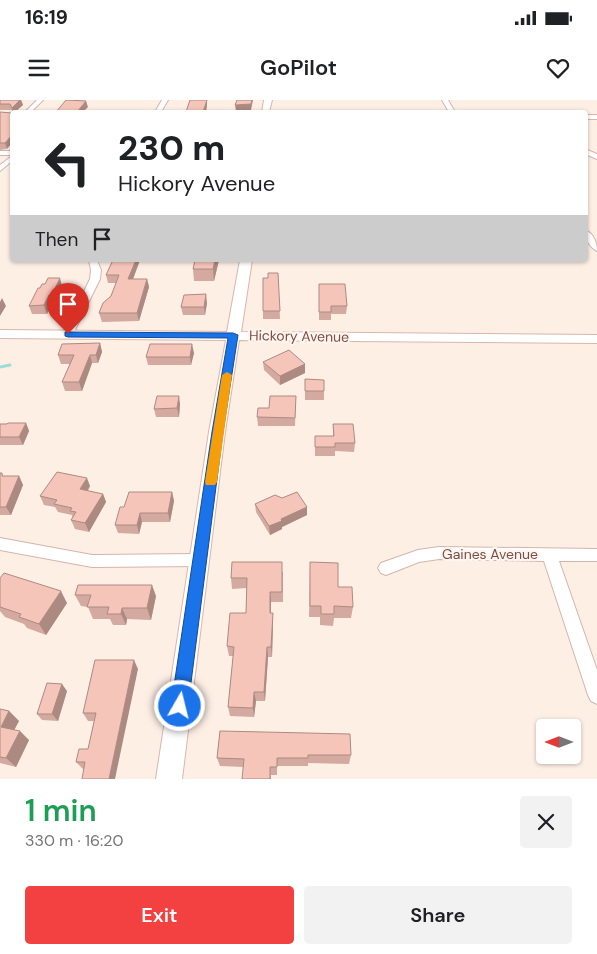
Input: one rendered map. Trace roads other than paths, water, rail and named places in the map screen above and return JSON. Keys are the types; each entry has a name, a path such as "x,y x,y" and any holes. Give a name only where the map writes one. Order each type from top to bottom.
{"street":[{"path":"30,110 40,100"},
{"path":"0,169 10,160"},
{"path":"588,236 597,247"},
{"path":"68,334 95,279 96,270 94,262"},
{"path":"169,779 217,432 246,262"},
{"name":"Hickory Avenue","path":"0,334 597,339"},
{"path":"0,544 23,546 89,560 109,562 200,560"},
{"name":"Gaines Avenue","path":"386,568 418,556 439,553 597,555"},
{"path":"549,554 597,695"}],"waterway":[{"path":"0,367 10,365"}]}
